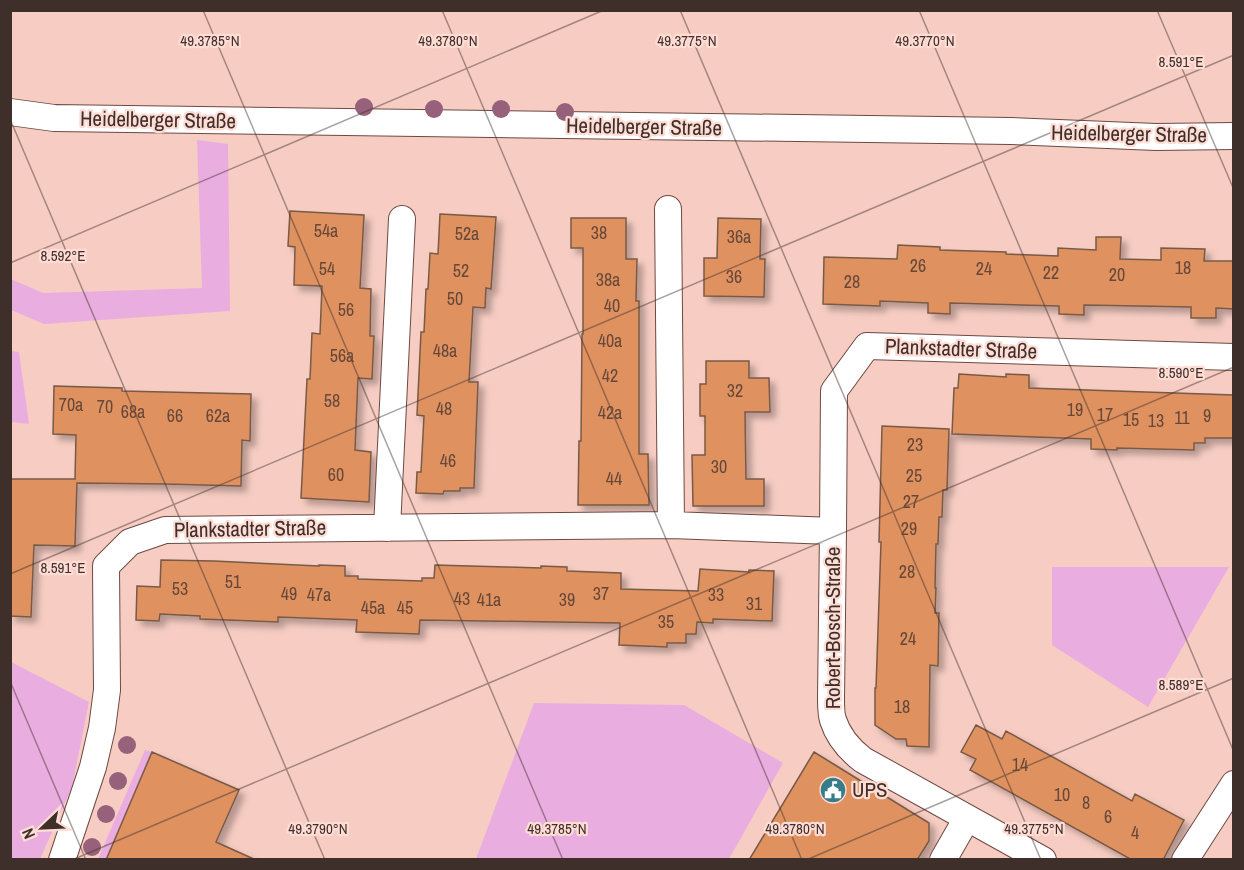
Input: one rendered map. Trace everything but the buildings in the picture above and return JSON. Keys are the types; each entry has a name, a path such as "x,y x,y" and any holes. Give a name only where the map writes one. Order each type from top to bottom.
{"street":[{"name":"Heidelberger Straße","path":"10,112 54,118 1011,131 1156,137 1233,136"},
{"name":"Heidelberger Straße","path":"10,128 54,118"},
{"path":"668,209 671,525"},
{"path":"387,528 402,219"},
{"name":"Plankstadter Straße","path":"62,860 93,767 102,728 107,690 106,566 130,542 165,530 671,525 833,531 834,391 867,346 1233,357"},
{"name":"Robert-Bosch-Straße","path":"833,531 831,699 832,719 842,737 852,751 863,760 1043,860"},
{"path":"1185,860 1233,784"},
{"path":"943,860 967,818"}],"shaded area":[{"path":"197,140 228,144 230,311 44,324 11,310 11,279 43,293 202,288"},
{"path":"11,351 19,352 29,424 11,422"},
{"path":"1052,567 1229,567 1148,707 1052,645"},
{"path":"11,662 89,702 72,787 40,859 11,859"},
{"path":"534,703 684,705 783,763 729,859 476,859"},
{"path":"145,750 152,752 106,859 98,859"}],"place":[{"name":"UPS","path":"833,790"}]}
